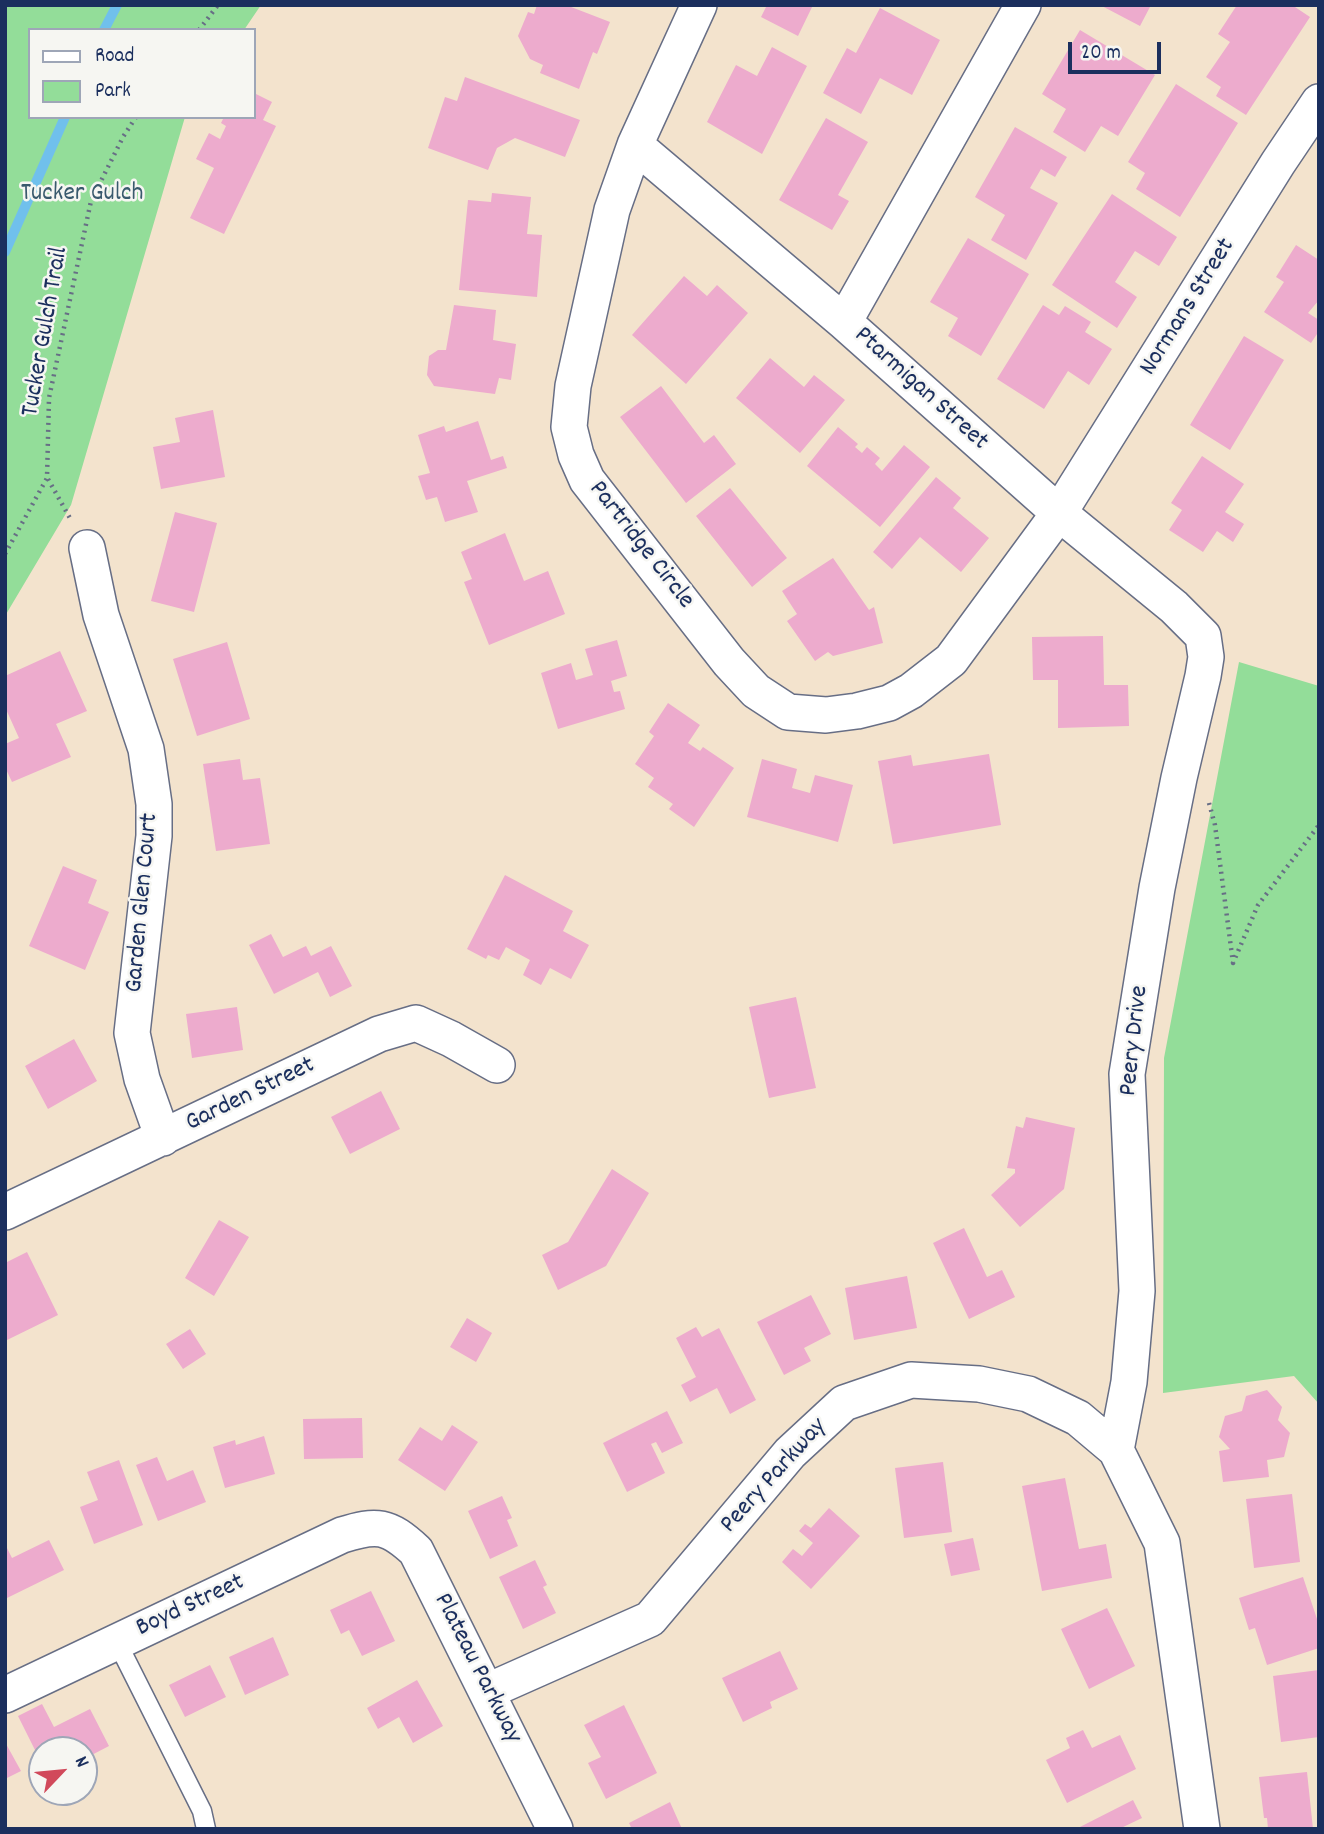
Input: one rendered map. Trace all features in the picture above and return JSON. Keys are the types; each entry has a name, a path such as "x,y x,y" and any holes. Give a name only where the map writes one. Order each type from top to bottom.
{"street":[{"name":"Partridge Circle","path":"699,5 635,145 612,209 573,386 569,427 576,455 587,480 729,662 755,691 788,712 826,715 889,703 911,691 951,660 1059,513"},
{"path":"844,322 1023,5"},
{"name":"Normans Street","path":"1059,513 1319,102"},
{"name":"Ptarmigan Street","path":"635,145 844,322 1059,513 1174,607 1203,636"},
{"name":"Garden Glen Court","path":"87,548 101,615 146,748 154,804 154,836 132,1033 142,1079 163,1138"},
{"name":"Peery Drive","path":"1116,1450 1129,1382 1137,1291 1127,1074 1157,888 1203,676 1206,657 1203,636"},
{"name":"Garden Street","path":"5,1212 379,1034 416,1023 452,1039 497,1065"},
{"name":"Peery Parkway","path":"488,1691 650,1619 790,1453 844,1403 911,1380 979,1384 1028,1394 1078,1418 1116,1450 1162,1544 1202,1829"},
{"name":"Plateau Parkway","path":"379,1527 397,1533 416,1551 555,1829"},
{"name":"Boyd Street","path":"5,1695 342,1535 379,1527"}],"lane":[{"path":"117,1642 202,1811 206,1829"}],"path":[{"path":"201,28 218,5"},
{"name":"Tucker Gulch Trail","path":"5,554 47,478 49,398 91,201 135,119"},
{"path":"47,478 87,548"},
{"path":"1179,778 1204,787 1215,825 1233,963 1258,905 1319,825"}],"green space":[{"name":"Tucker Gulch","path":"5,5 261,5 245,28 28,28 28,119 184,119 71,505 5,616"},
{"path":"1239,662 1319,686 1319,1404 1294,1376 1163,1393 1164,1058"}],"building":[{"path":"537,5 566,5 610,22 597,54 593,52 579,89 540,73 543,65 530,59 518,36 528,12 534,14"},
{"path":"767,5 813,5 798,36 761,17"},
{"path":"1100,5 1151,5 1140,26"},
{"path":"1237,5 1292,5 1310,17 1246,115 1216,96 1221,87 1206,77 1230,42 1218,34"},
{"path":"880,8 940,40 912,95 880,78 861,114 823,93 847,48 856,53"},
{"path":"1080,30 1155,75 1118,136 1101,126 1085,152 1053,132 1066,109 1042,94"},
{"path":"772,47 807,66 762,154 707,122 736,65 757,76"},
{"path":"465,77 580,120 565,157 515,138 497,148 488,170 428,148 445,97 457,101"},
{"path":"1176,84 1238,123 1180,217 1136,189 1145,173 1128,162"},
{"path":"256,94 272,102 263,120 276,126 224,234 190,218 214,168 196,159 209,133 220,139 226,126 221,123 223,119 256,119"},
{"path":"826,118 868,142 838,195 849,201 832,230 779,200"},
{"path":"1015,127 1067,157 1055,177 1041,169 1030,188 1058,203 1026,260 991,240 1005,215 975,197"},
{"path":"492,193 531,197 527,234 542,235 537,297 459,290 468,200 491,202"},
{"path":"1112,194 1177,237 1159,266 1135,251 1115,282 1137,297 1117,328 1052,285"},
{"path":"968,238 1029,274 981,356 948,336 958,318 930,302"},
{"path":"1296,245 1319,260 1319,300 1308,313 1319,320 1319,331 1311,343 1264,312 1284,282 1276,277"},
{"path":"684,276 707,296 717,285 748,313 686,384 632,335"},
{"path":"454,305 496,310 493,340 516,344 511,380 499,378 495,394 434,386 427,375 429,356 438,350 446,350"},
{"path":"1043,305 1059,315 1065,306 1091,322 1085,332 1112,349 1089,385 1068,371 1044,409 997,379"},
{"path":"1244,336 1284,360 1230,450 1190,425"},
{"path":"770,358 804,387 814,375 845,400 800,453 736,398"},
{"path":"661,386 704,443 714,435 736,464 686,503 620,417"},
{"path":"213,410 225,477 161,489 153,447 180,442 175,418"},
{"path":"478,421 491,460 503,456 507,468 467,481 478,512 445,522 437,497 426,500 418,476 430,473 418,435 444,426 446,432"},
{"path":"838,427 858,444 855,447 862,453 867,447 880,458 875,464 882,471 904,445 930,467 880,527 807,466"},
{"path":"1202,456 1244,484 1225,512 1244,524 1233,542 1217,531 1203,552 1169,530 1182,510 1171,503"},
{"path":"936,477 961,498 953,508 989,538 961,572 920,537 892,569 873,552"},
{"path":"730,488 787,558 752,587 696,516"},
{"path":"175,512 217,523 194,612 151,601"},
{"path":"505,533 524,581 548,571 565,614 489,645 464,582 472,579 461,552"},
{"path":"833,558 869,610 874,607 883,643 833,656 828,652 815,661 787,621 797,614 782,591"},
{"path":"1103,636 1104,685 1128,685 1129,726 1058,728 1058,680 1033,680 1032,637"},
{"path":"617,640 627,676 611,681 614,692 620,691 625,709 558,729 541,673 571,663 576,680 593,675 585,649"},
{"path":"227,642 250,719 197,736 173,659"},
{"path":"60,651 87,711 56,724 71,757 12,782 5,767 5,744 19,738 5,707 5,676"},
{"path":"668,703 700,725 688,743 700,751 703,747 734,768 694,827 669,809 673,804 648,787 654,778 635,764 654,736 649,732"},
{"path":"989,754 1001,825 893,844 878,761 911,755 913,766"},
{"path":"240,759 243,780 260,778 270,844 216,851 203,764"},
{"path":"762,759 797,769 792,788 810,793 815,775 853,785 838,842 747,817"},
{"path":"63,866 97,880 88,903 109,912 85,970 29,946"},
{"path":"505,875 573,911 563,931 589,945 571,979 550,968 541,985 523,975 530,960 506,947 499,960 488,955 486,959 467,949"},
{"path":"271,934 283,957 306,946 311,956 331,946 352,986 330,997 318,972 274,994 249,945"},
{"path":"796,997 816,1088 769,1098 749,1007"},
{"path":"237,1007 243,1050 192,1058 186,1014"},
{"path":"74,1039 97,1081 48,1109 25,1066"},
{"path":"381,1091 400,1129 350,1154 331,1117"},
{"path":"1026,1117 1075,1128 1064,1189 1020,1227 991,1195 1015,1173 1015,1169 1007,1168 1016,1126 1023,1128"},
{"path":"612,1169 649,1193 606,1266 558,1290 542,1255 568,1242"},
{"path":"219,1220 249,1237 214,1296 185,1278"},
{"path":"964,1228 987,1277 1002,1270 1015,1297 969,1319 933,1243"},
{"path":"27,1252 58,1315 5,1341 5,1263"},
{"path":"907,1276 917,1328 854,1340 845,1288"},
{"path":"811,1295 831,1334 804,1348 811,1361 784,1375 757,1322"},
{"path":"467,1318 492,1333 476,1362 450,1347"},
{"path":"696,1327 702,1337 719,1328 756,1400 730,1414 717,1388 690,1402 681,1385 696,1377 676,1338"},
{"path":"190,1329 206,1354 183,1369 166,1344"},
{"path":"1267,1390 1282,1407 1278,1420 1290,1433 1284,1457 1267,1460 1269,1477 1223,1482 1219,1451 1230,1449 1219,1437 1225,1416 1242,1411 1246,1396"},
{"path":"667,1411 683,1443 662,1453 656,1442 651,1444 665,1473 627,1492 603,1443"},
{"path":"362,1418 363,1458 304,1459 303,1419"},
{"path":"452,1425 478,1442 445,1491 398,1460 420,1427 442,1441"},
{"path":"264,1436 275,1474 225,1488 213,1447 235,1440 236,1445"},
{"path":"157,1457 167,1481 193,1470 206,1502 158,1521 136,1465"},
{"path":"119,1460 143,1525 94,1544 80,1507 98,1500 87,1472"},
{"path":"943,1462 952,1532 904,1538 895,1468"},
{"path":"1065,1478 1079,1549 1106,1544 1112,1578 1042,1591 1022,1486"},
{"path":"1292,1494 1300,1562 1254,1568 1246,1499"},
{"path":"502,1496 512,1518 507,1520 518,1546 490,1559 468,1511"},
{"path":"829,1508 860,1536 811,1589 782,1562 793,1549 802,1556 813,1543 799,1531 805,1524 811,1528"},
{"path":"973,1538 980,1570 951,1576 944,1544"},
{"path":"49,1540 64,1570 7,1598 5,1544 12,1558"},
{"path":"535,1560 547,1585 543,1587 556,1613 523,1629 499,1577"},
{"path":"1303,1577 1319,1625 1319,1648 1267,1665 1255,1628 1249,1630 1239,1598"},
{"path":"371,1591 395,1641 362,1656 349,1630 341,1634 330,1610"},
{"path":"1107,1608 1135,1666 1089,1689 1061,1629"},
{"path":"273,1637 289,1675 245,1695 229,1657"},
{"path":"780,1651 798,1689 770,1702 772,1708 743,1722 722,1678"},
{"path":"210,1665 226,1697 185,1717 169,1685"},
{"path":"1319,1670 1319,1737 1281,1742 1273,1676"},
{"path":"417,1680 443,1726 413,1743 399,1717 378,1729 367,1708"},
{"path":"42,1704 54,1727 90,1709 109,1746 98,1752 98,1736 28,1736 18,1716"},
{"path":"624,1705 657,1773 606,1799 588,1763 601,1757 584,1725"},
{"path":"1083,1730 1092,1748 1120,1735 1136,1769 1067,1803 1046,1760 1070,1748 1066,1738"},
{"path":"5,1742 21,1771 5,1779"},
{"path":"1307,1772 1313,1829 1268,1829 1259,1777"},
{"path":"1133,1800 1142,1818 1119,1829 1076,1829"},
{"path":"670,1802 682,1829 632,1829 629,1823"}],"waterway":[{"name":"Tucker Gulch","path":"105,28 117,5"},
{"name":"Tucker Gulch","path":"5,252 64,119"}]}
